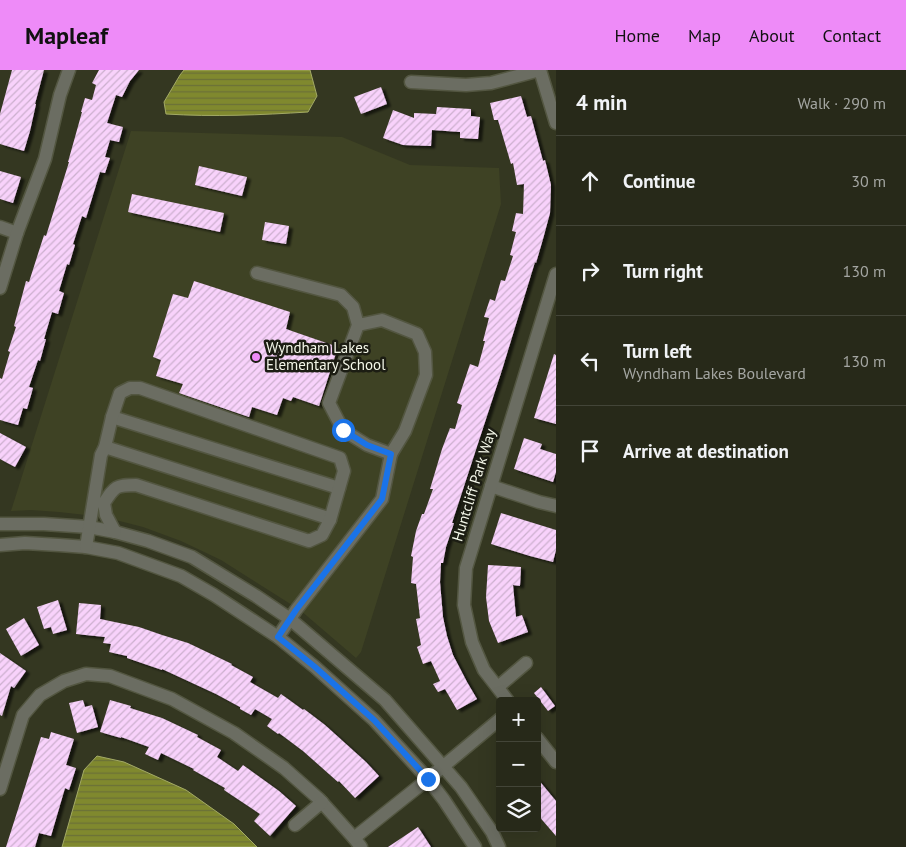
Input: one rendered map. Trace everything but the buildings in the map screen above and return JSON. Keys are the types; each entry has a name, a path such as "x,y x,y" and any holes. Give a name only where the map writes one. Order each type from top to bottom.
{"street":[{"path":"0,288 45,159 60,95 69,70"},
{"path":"411,82 466,85 491,83 540,70 556,123"},
{"path":"0,227 18,233"},
{"path":"257,274 341,296 353,308 358,325 329,403 343,430 367,445 391,454"},
{"name":"Huntcliff Park Way","path":"505,697 484,670 472,642 464,605 466,568 556,274"},
{"path":"278,637 382,499 391,454 405,431 426,375 425,352 417,334 382,320 358,325"},
{"path":"86,547 101,455 120,393 130,388 140,388 340,458 344,471 330,520 322,535 309,540 136,486 121,485 112,491 104,503 106,516 115,532"},
{"path":"112,417 339,488"},
{"path":"105,447 330,520"},
{"path":"491,486 556,506"},
{"path":"0,524 89,527 148,541 192,557 256,596 290,619 385,700 461,787 492,832 499,847"},
{"path":"0,545 25,543 86,547 118,553 181,576 214,595 278,637 315,667 374,720 428,779 475,847"},
{"path":"498,687 526,663"},
{"path":"0,789 23,715 40,695 64,681 86,674 110,676 172,699 234,733 284,768 322,802 358,842 443,765 496,722"},
{"path":"540,742 556,762"},
{"path":"295,825 322,802"}],"shaded area":[{"path":"184,70 310,70 317,96 308,112 237,115 166,114 164,102"},
{"name":"Wyndham Lakes Elementary School","path":"131,131 342,137 410,165 499,168 501,204 361,652 356,658 300,610 221,560 181,541 143,527 104,517 31,510 11,511"},
{"path":"97,756 124,762 186,790 234,824 257,847 62,847 84,770"}],"place":[{"name":"Wyndham Lakes Elementary School","path":"256,357"}],"route":[{"path":"343,430 367,445 391,454 382,499 296,610 278,637 315,667 374,720 428,779"}]}
